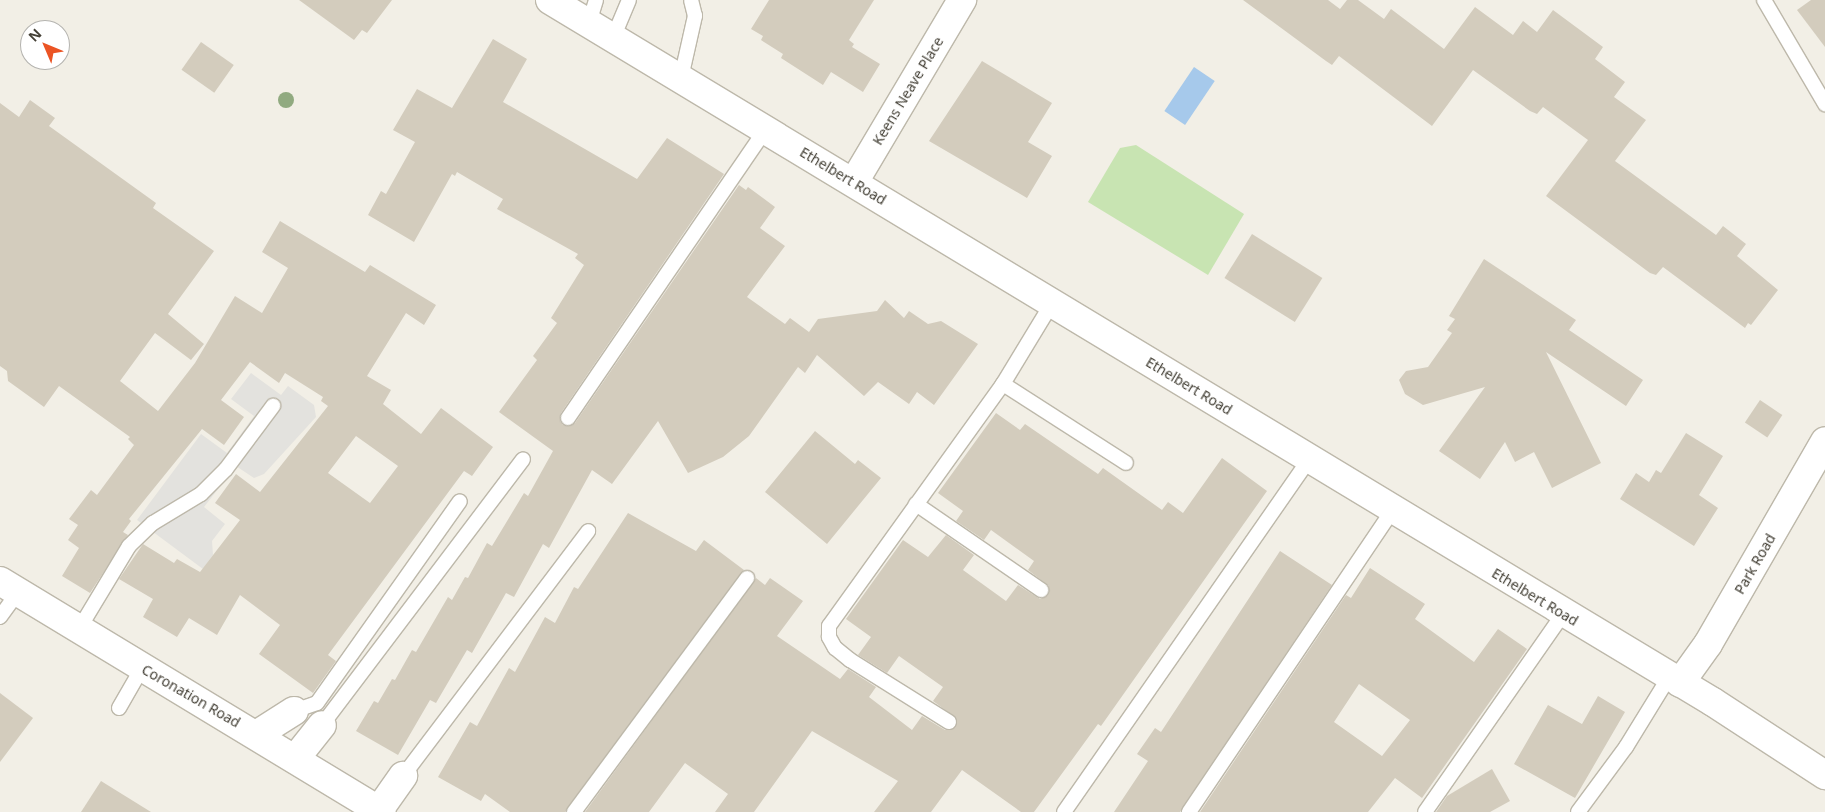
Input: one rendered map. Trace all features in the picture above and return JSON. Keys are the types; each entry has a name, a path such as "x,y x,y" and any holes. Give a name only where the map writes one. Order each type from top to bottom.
{"street":[{"name":"Ethelbert Road","path":"550,0 593,12 613,38 854,182 1674,680 1825,775"},
{"name":"Keens Neave Place","path":"854,182 962,0"},
{"name":"Park Road","path":"1674,680 1708,644 1825,441"},
{"name":"Coronation Road","path":"9,587 381,811"},
{"path":"256,735 294,711"},
{"path":"295,759 322,725"},
{"path":"381,811 403,776"}],"lane":[{"path":"613,38 629,0"},
{"path":"681,78 694,16 691,0"},
{"path":"1764,0 1825,104"},
{"path":"568,418 766,129"},
{"path":"949,722 850,660 835,648 829,637 832,616 1003,384 1052,303"},
{"path":"1003,384 1126,463"},
{"path":"79,629 129,546 154,523 201,494 226,469 273,406"},
{"path":"322,725 523,459"},
{"path":"1064,812 1309,459"},
{"path":"294,711 317,703 460,501"},
{"path":"916,504 1041,590"},
{"path":"1189,812 1393,510"},
{"path":"403,776 588,530"},
{"path":"574,812 747,578"},
{"path":"0,617 9,587"},
{"path":"1425,812 1563,614"},
{"path":"119,708 142,668"},
{"path":"1578,812 1674,680"}],"green space":[{"path":"1136,145 1244,214 1208,275 1088,202 1120,148"}],"shaded area":[{"path":"251,373 281,395 288,386 314,405 316,417 264,474 254,478 236,466 204,507 225,524 212,541 213,555 203,569 137,520 201,434 227,453 254,416 231,399"}],"water":[{"path":"1194,67 1215,81 1185,125 1164,111"}],"building":[{"path":"299,0 392,0 367,33 362,30 354,40"},
{"path":"769,0 874,0 849,40 854,44 852,47 880,64 863,92 831,72 823,85 781,58 783,54 761,40 763,36 751,29"},
{"path":"1243,0 1328,0 1340,9 1347,0 1358,0 1384,19 1391,9 1444,49 1475,7 1513,35 1523,21 1537,32 1553,10 1603,47 1595,59 1625,82 1614,97 1646,120 1615,161 1716,235 1723,226 1746,244 1737,256 1778,290 1751,325 1748,323 1745,328 1663,267 1656,275 1650,273 1546,196 1588,140 1543,107 1537,114 1530,111 1473,70 1432,126 1339,56 1332,65"},
{"path":"1811,0 1825,0 1825,47 1797,10"},
{"path":"493,39 527,59 503,102 637,179 667,138 724,174 561,413 560,421 563,425 575,423 739,185 746,190 748,187 775,207 760,228 785,246 747,297 785,324 790,318 809,332 818,319 877,311 885,300 904,318 909,311 928,324 941,321 978,344 934,405 917,392 909,404 878,382 864,396 817,355 805,373 798,367 749,436 723,457 688,473 658,421 612,484 592,470 549,548 543,544 514,597 506,593 472,653 467,650 436,703 430,700 398,755 356,731 374,701 378,703 392,679 395,680 412,650 416,652 448,597 452,600 465,577 468,578 487,543 492,546 524,493 528,496 553,451 499,412 537,360 533,356 557,323 551,318 584,265 575,258 578,254 497,209 503,199 457,172 455,176 452,174 414,242 368,215 381,191 386,194 415,142 393,130 417,89 452,108"},
{"path":"201,42 234,65 214,93 181,70"},
{"path":"982,61 1052,103 1028,142 1052,156 1027,198 929,141"},
{"path":"30,100 55,118 49,126 156,203 153,208 214,251 168,314 204,344 191,360 155,333 120,381 158,411 195,363 235,296 262,313 288,268 262,252 280,221 365,272 370,265 436,305 424,325 406,313 367,376 391,390 383,404 421,434 441,408 493,447 472,476 464,471 328,655 336,661 313,693 259,654 280,625 240,595 217,635 189,618 177,637 143,617 153,599 119,579 143,544 174,563 177,559 200,572 240,520 215,503 236,474 260,492 328,406 321,401 323,397 285,373 279,383 250,362 221,400 244,417 224,445 202,429 129,519 131,521 123,532 128,535 90,593 62,576 79,548 68,540 78,525 69,519 91,490 97,495 134,445 128,439 130,437 59,386 44,407 8,381 7,371 0,366 0,103 19,117","holes":["356,436 398,466 370,503 328,473"]},
{"path":"1252,234 1322,278 1295,322 1224,278"},
{"path":"1484,259 1576,320 1569,330 1643,380 1626,406 1546,352 1601,463 1552,488 1534,452 1515,462 1505,442 1480,479 1439,451 1485,387 1423,405 1405,394 1399,380 1406,371 1428,367 1452,333 1447,330 1455,319 1449,316"},
{"path":"1760,400 1782,415 1767,437 1745,422"},
{"path":"996,413 1020,430 1025,424 1098,474 1103,468 1162,510 1168,502 1183,513 1222,458 1267,491 1101,726 1098,724 1034,812 1021,812 962,770 931,812 874,812 898,781 812,731 754,812 715,812 728,794 685,763 649,812 585,812 756,578 765,585 770,578 803,601 777,636 840,679 848,669 876,687 869,697 912,730 922,716 945,730 956,727 956,718 933,701 943,687 899,656 887,673 858,655 871,637 846,619 903,540 928,557 946,535 974,555 963,570 1006,601 1018,585 1040,599 1048,595 1049,586 1028,570 1034,561 991,530 984,540 956,521 963,511 938,493"},
{"path":"815,431 855,464 858,460 881,478 827,544 765,492"},
{"path":"1686,433 1723,456 1699,495 1718,508 1694,546 1620,499 1636,473 1649,482 1656,470 1661,473"},
{"path":"628,513 696,551 704,540 744,570 565,812 510,812 485,794 481,801 438,777 470,722 477,726 509,668 515,672 545,617 555,623 574,587 578,589"},
{"path":"1280,551 1332,585 1180,812 1114,812 1148,761 1137,754 1155,728 1161,732"},
{"path":"1370,568 1425,604 1415,619 1474,662 1498,629 1527,649 1422,798 1395,778 1368,812 1200,812 1346,595 1351,598","holes":["1359,684 1410,720 1382,756 1334,722"]},
{"path":"0,693 33,718 0,762"},
{"path":"1598,696 1625,712 1575,798 1514,764 1548,705 1582,724"},
{"path":"1492,769 1510,801 1490,812 1436,812 1447,796"},
{"path":"101,781 151,812 81,812"}]}
